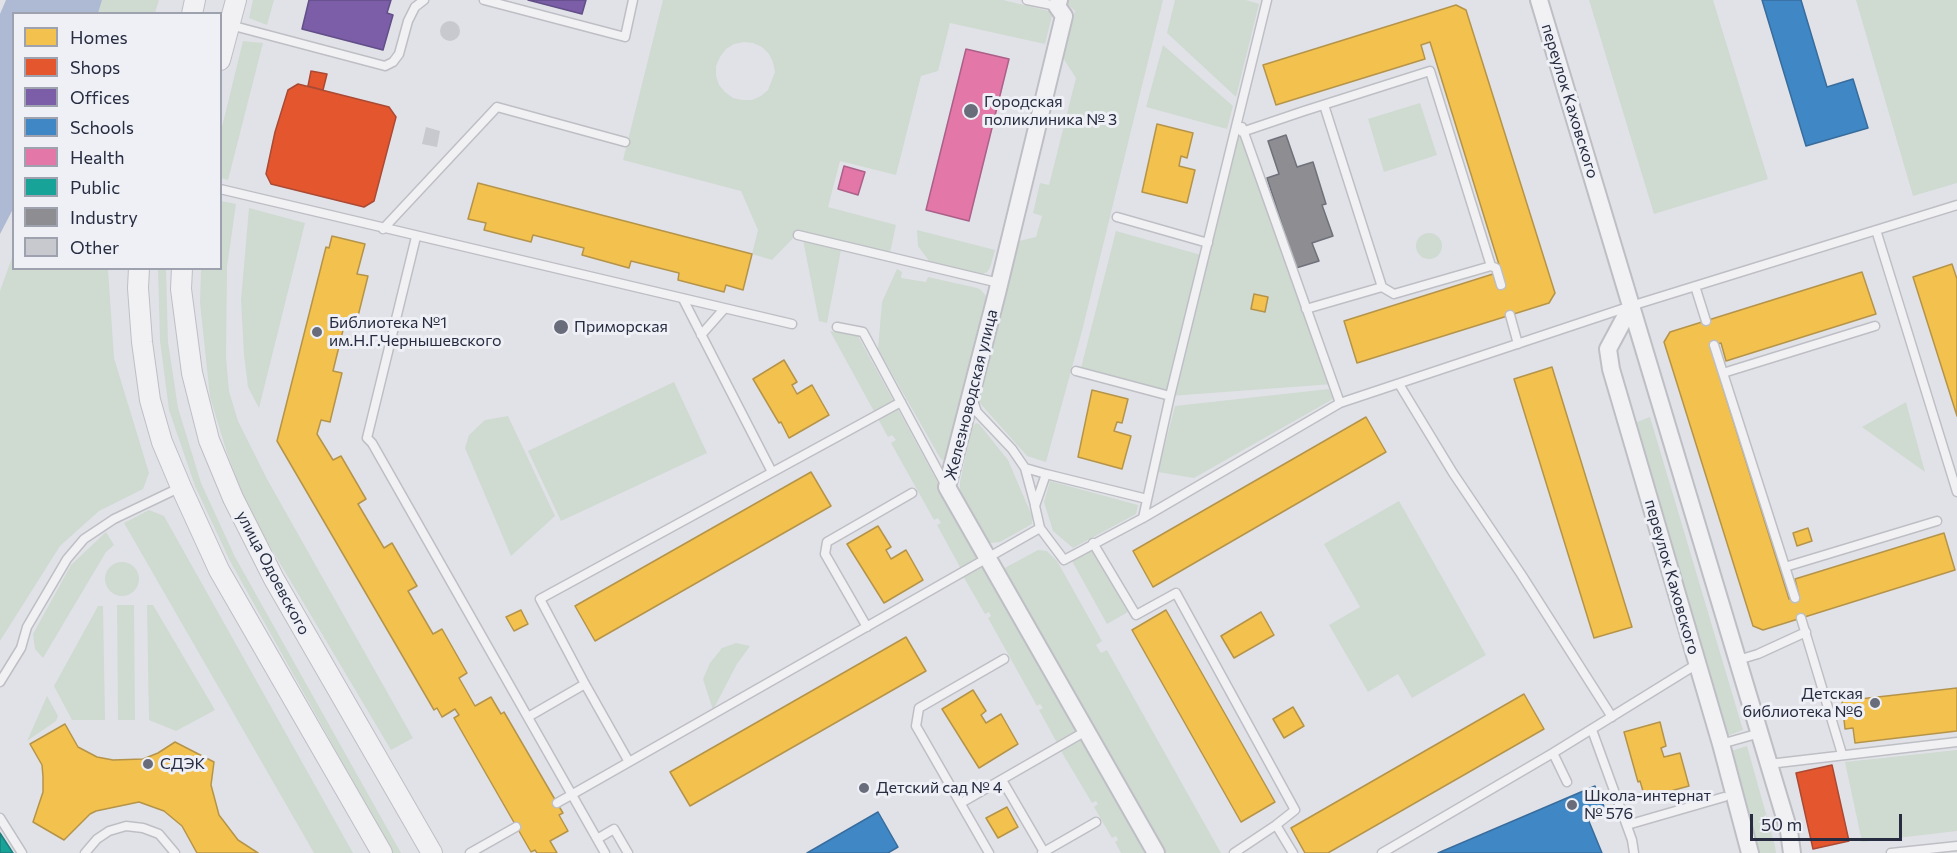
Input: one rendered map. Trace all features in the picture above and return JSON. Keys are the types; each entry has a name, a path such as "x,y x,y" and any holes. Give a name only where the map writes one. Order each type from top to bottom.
{"street":[{"path":"222,52 236,0"},
{"name":"переулок Каховского","path":"1539,0 1760,733 1789,831 1792,853"},
{"name":"Железноводская улица","path":"1058,3 1064,16 947,488 1156,853"},
{"path":"139,270 142,342 150,400 162,442 219,570 382,853"},
{"name":"улица Одоевского","path":"182,270 181,289 192,373 209,440 233,498 274,579 432,853"},
{"name":"переулок Каховского","path":"1631,306 1608,349 1611,369 1721,744 1750,853"}],"lane":[{"path":"229,25 385,66 393,62 399,54 408,21 415,7 424,0"},
{"path":"484,0 625,37 633,0"},
{"path":"1027,0 1058,3"},
{"path":"1143,518 1264,1"},
{"path":"1242,132 1430,71 1491,266"},
{"path":"1324,105 1382,287 1394,294 1491,266 1496,268 1501,285"},
{"path":"383,229 497,107 625,142"},
{"path":"1240,108 1242,132 1340,404"},
{"path":"222,189 792,324"},
{"path":"970,395 977,412 1012,449 1025,468 1040,528 1064,560 1143,518 1340,404 1631,306 1957,206"},
{"path":"1117,217 1208,243"},
{"path":"1876,230 1957,492"},
{"path":"798,235 999,283"},
{"path":"416,237 367,438 372,443 604,853"},
{"path":"1695,286 1706,321"},
{"path":"1306,309 1382,287"},
{"path":"682,299 772,471"},
{"path":"701,334 724,309"},
{"path":"1510,315 1518,344"},
{"path":"1723,373 1875,326"},
{"path":"837,327 862,332 947,488"},
{"path":"1714,345 1795,598"},
{"path":"1076,371 1170,396"},
{"path":"1399,384 1453,473 1521,574 1612,717"},
{"path":"629,762 540,599 901,402"},
{"path":"1025,468 1147,500"},
{"path":"1035,506 1046,474"},
{"path":"0,682 21,648 27,627 67,559 84,539 114,519 181,487"},
{"path":"867,627 825,554 827,542 912,493"},
{"path":"1785,567 1937,520"},
{"path":"557,803 1040,528"},
{"path":"1093,543 1136,615 1176,593 1295,810 1234,853"},
{"path":"1801,618 1842,754"},
{"path":"1738,660 1758,654 1806,632"},
{"path":"989,853 916,726 919,708 1004,659"},
{"path":"1382,853 1592,730 1697,664"},
{"path":"528,717 585,684"},
{"path":"1592,730 1627,825 1634,853"},
{"path":"961,803 1086,731"},
{"path":"1721,744 1760,733"},
{"path":"1769,765 1842,754 1957,742"},
{"path":"1553,753 1567,782"},
{"path":"1002,780 1043,852 1096,822"},
{"path":"1627,825 1724,797"},
{"path":"0,818 22,853"},
{"path":"1276,825 1293,853"},
{"path":"85,853 97,839 109,831 126,826 143,828 159,834 175,853"},
{"path":"471,853 516,827"},
{"path":"597,839 614,829 628,853"},
{"path":"1891,853 1957,846"}],"shaded area":[{"path":"99,0 159,0 155,12 96,12"},
{"path":"253,0 274,0 267,25 249,18"},
{"path":"663,0 1003,0 1053,12 1045,44 950,23 938,71 921,76 896,175 840,161 828,207 896,225 890,253 799,232 772,260 752,254 758,230 741,191 623,160","holes":["753,43 762,47 769,54 775,72 768,90 761,96 752,100 733,98 719,85 716,66 726,49 734,44"]},
{"path":"1067,0 1163,0 1082,331 1046,462 1027,456 978,401 1019,241 1036,237 1042,216 1033,213 1040,183 1049,185 1076,78 1063,58 1075,11 1066,3"},
{"path":"1175,0 1246,0 1259,4 1236,97 1167,33"},
{"path":"1589,0 1713,0 1768,179 1654,214"},
{"path":"1856,0 1957,0 1957,183 1913,196"},
{"path":"243,41 263,43 228,180 222,178 222,127"},
{"path":"1163,45 1233,106 1227,129 1146,107"},
{"path":"1420,103 1437,155 1384,172 1368,119"},
{"path":"1240,108 1242,132 1333,384 1170,396"},
{"path":"222,201 236,204 227,267 226,357 229,391 238,421 267,479 413,738 391,750 259,528 241,490 210,397 200,303 201,270 222,270"},
{"path":"249,208 305,223 259,408 248,387 241,300"},
{"path":"917,230 995,250 990,268 980,275 929,261 918,246"},
{"path":"1116,231 1201,255 1168,392 1081,368"},
{"path":"1429,233 1438,237 1442,246 1438,255 1429,259 1420,255 1416,246 1420,237"},
{"path":"803,240 841,250 827,323 819,321"},
{"path":"12,258 12,270 108,270 114,358 149,473 143,489 99,511 60,546 0,641 0,291"},
{"path":"897,269 902,272 901,278 926,282 928,277 977,288 986,296 987,303 946,459 942,460 878,349 882,302"},
{"path":"158,270 166,270 168,342 178,408 201,483 235,557 401,853 393,853 230,561 195,486 169,410 160,341"},
{"path":"830,331 858,336 979,558 961,569 937,525 941,523 938,518 934,520 891,443 896,440 892,435 888,437"},
{"path":"674,382 707,453 561,521 528,451"},
{"path":"1329,389 1333,399 1194,478 1158,472 1175,406"},
{"path":"1906,402 1925,472 1862,427"},
{"path":"508,416 555,516 511,556 465,448 469,435 485,420"},
{"path":"1650,417 1743,730 1727,736 1632,424"},
{"path":"976,423 1008,460 1032,516 1032,524 1000,542 990,543 986,540 960,493 960,482 972,427"},
{"path":"1050,481 1138,505 1136,514 1073,548 1053,531 1044,502"},
{"path":"1399,501 1486,655 1412,698 1398,674 1368,692 1329,625 1360,607 1324,544"},
{"path":"149,510 164,516 353,853 314,853 124,523"},
{"path":"106,532 114,545 106,552 43,658 35,649 33,634 71,565"},
{"path":"1093,549 1128,612 1107,624 1072,561"},
{"path":"1038,550 1047,551 1057,561 1102,641 1096,645 1101,653 1107,650 1221,853 1165,853 1003,569"},
{"path":"122,562 134,567 139,579 134,591 122,596 110,591 105,579 110,567"},
{"path":"985,564 1079,730 1057,743 1039,710 1043,708 1040,704 1037,706 988,618 991,616 989,612 985,614 963,576"},
{"path":"117,605 134,605 135,720 118,720"},
{"path":"147,605 153,605 215,710 176,731 149,720"},
{"path":"98,606 103,606 105,720 72,720 54,686"},
{"path":"736,643 750,646 737,664 713,710 703,679 710,663 722,648"},
{"path":"47,696 58,716 56,721 27,741"},
{"path":"1084,738 1150,853 1121,853 1115,842 1118,840 1116,836 1112,838 1094,807 1098,804 1096,801 1092,803 1061,751"},
{"path":"1747,746 1776,853 1760,853 1731,751"},
{"path":"1957,750 1957,831 1862,842 1845,762"}],"water":[{"path":"6,0 102,0 98,12 12,12 12,211 0,234 0,14"}],"building: Homes":[{"path":"1456,5 1466,10 1555,293 1549,303 1357,363 1344,321 1493,274 1497,287 1505,284 1430,42 1421,45 1425,59 1276,105 1263,65"},
{"path":"1157,124 1193,133 1187,158 1181,156 1179,166 1195,170 1187,203 1142,192"},
{"path":"478,183 752,254 743,290 726,285 724,292 678,280 679,273 631,261 629,268 582,255 584,248 533,235 531,242 484,230 486,223 468,219"},
{"path":"332,236 365,244 357,274 368,276 356,324 345,322 333,371 342,373 330,422 321,420 317,434 333,460 341,456 366,499 358,504 384,548 392,543 417,586 408,591 433,634 442,629 467,673 459,678 475,706 491,697 501,714 504,712 563,813 559,815 568,831 550,841 557,853 537,853 535,850 531,852 454,718 459,715 455,709 442,717 437,708 434,710 277,441 326,247 329,248"},
{"path":"1952,264 1957,279 1957,416 1913,277"},
{"path":"1862,272 1876,314 1726,361 1721,343 1710,346 1723,388 1789,599 1799,596 1795,579 1944,533 1955,570 1763,630 1753,626 1664,342 1670,332"},
{"path":"1254,294 1268,297 1265,312 1251,309"},
{"path":"784,360 797,382 792,385 797,394 812,385 829,415 789,438 753,379"},
{"path":"1552,367 1632,627 1594,638 1514,379"},
{"path":"1092,390 1128,399 1122,423 1117,422 1114,431 1131,436 1122,469 1078,457"},
{"path":"1366,417 1386,452 1153,587 1133,551"},
{"path":"811,472 831,506 595,641 575,606"},
{"path":"878,526 891,547 886,550 891,559 906,550 923,580 884,603 847,544"},
{"path":"1808,528 1812,541 1797,546 1793,533"},
{"path":"521,610 528,624 514,631 506,617"},
{"path":"1166,610 1275,802 1241,822 1132,630"},
{"path":"1261,612 1274,635 1234,658 1221,636"},
{"path":"906,637 926,671 690,806 670,772"},
{"path":"1957,688 1957,731 1855,743 1853,728 1845,729 1842,701"},
{"path":"973,690 986,711 981,715 986,723 1001,714 1018,744 979,768 942,709"},
{"path":"1524,694 1544,729 1328,853 1305,853 1291,828"},
{"path":"1293,707 1304,726 1284,738 1273,719"},
{"path":"1660,722 1666,746 1661,748 1664,757 1680,753 1689,786 1645,798 1640,781 1638,782 1624,732"},
{"path":"65,724 78,747 97,757 113,760 143,759 175,742 214,762 211,785 219,815 238,840 258,853 197,853 182,826 164,811 139,802 90,814 64,840 33,822 43,792 43,777 42,765 30,744"},
{"path":"1007,807 1018,827 998,838 986,818"}],"building: Shops":[{"path":"311,71 327,74 323,90 308,86"},
{"path":"298,84 389,107 396,117 374,201 364,207 271,184 266,174 275,132 288,90"},
{"path":"1832,765 1849,841 1813,849 1796,773"}],"building: Offices":[{"path":"309,0 391,0 387,13 393,15 383,50 302,29"},
{"path":"528,0 586,0 582,14"}],"building: Schools":[{"path":"1762,0 1801,0 1827,87 1853,79 1868,128 1806,146"},
{"name":"Школа-интернат № 576","path":"1595,786 1606,811 1588,819 1602,853 1438,853"},
{"path":"878,812 898,847 888,853 807,853"}],"building: Health":[{"path":"966,49 1009,59 969,221 926,210"},
{"path":"844,166 865,172 858,195 838,189"}],"building: Public":[{"path":"0,833 13,853 0,853"}],"building: Industry":[{"path":"1286,135 1297,167 1313,162 1326,204 1322,205 1333,236 1312,243 1319,261 1296,268 1267,178 1279,174 1268,141"}],"building: Other":[{"path":"450,21 457,24 460,31 457,38 450,41 443,38 440,31 443,24"},
{"path":"426,127 440,131 437,147 422,144"}],"place":[{"name":"Городская поликлиника № 3","path":"971,111"},
{"name":"Приморская","path":"561,327"},
{"name":"Библиотека №1 им.Н.Г.Чернышевского","path":"317,332"},
{"name":"Детская библиотека №6","path":"1875,703"},
{"name":"СДЭК","path":"148,764"},
{"name":"Детский сад № 4","path":"864,788"},
{"name":"Школа-интернат № 576","path":"1572,805"}]}
